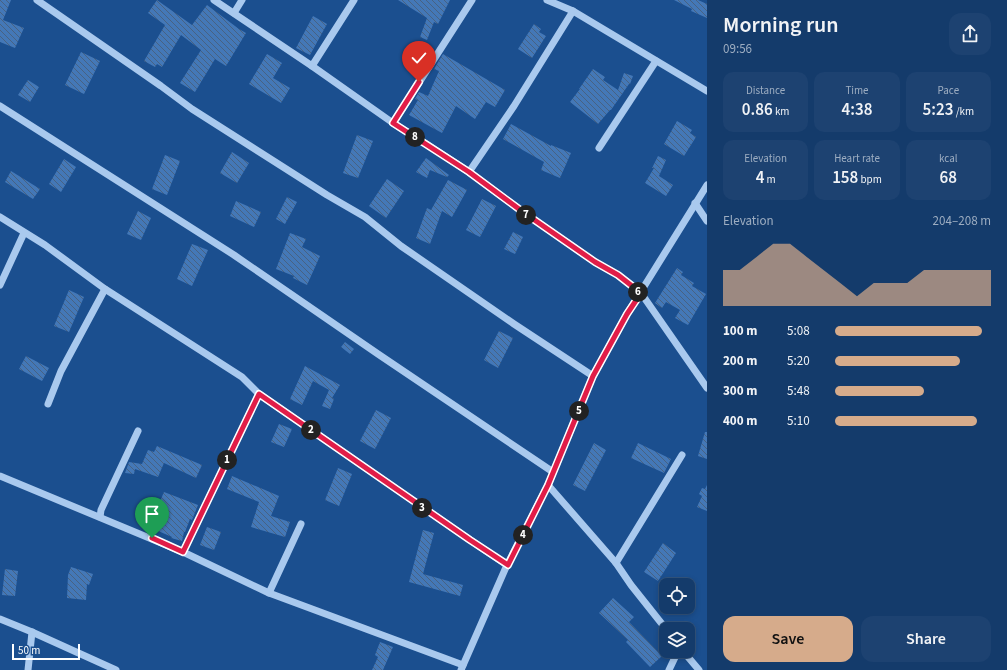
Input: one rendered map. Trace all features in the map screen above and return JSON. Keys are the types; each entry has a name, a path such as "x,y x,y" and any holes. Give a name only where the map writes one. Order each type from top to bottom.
{"street":[{"path":"37,0 192,109 327,195 365,217 382,229 401,246 514,324 593,376"},
{"path":"214,0 393,123 469,172 523,212 595,262 618,275 641,293 707,388"},
{"path":"234,13 242,0"},
{"path":"312,66 354,0"},
{"path":"393,123 472,0"},
{"path":"547,0 573,11 707,91"},
{"path":"469,172 514,106 573,11"},
{"path":"599,148 656,61"},
{"path":"0,106 234,254 378,354 553,472"},
{"path":"0,476 183,552 269,593 462,668 508,565 548,485 593,376 627,314 694,203 707,185"},
{"path":"694,203 707,221"},
{"path":"0,217 45,245 105,289 242,377 259,394 457,532 508,565"},
{"path":"0,285 24,233"},
{"path":"48,404 60,371 105,289"},
{"path":"183,552 259,394"},
{"path":"100,517 101,510 138,431"},
{"path":"616,563 682,455"},
{"path":"548,485 616,563 631,585 660,622"},
{"path":"269,593 301,524"},
{"path":"0,619 116,670"},
{"path":"28,670 32,632"},
{"path":"669,670 675,658"},
{"path":"689,658 699,670"}],"building":[{"path":"0,0 11,0 3,20 24,28 15,48 0,42"},
{"path":"157,0 192,25 207,5 246,33 226,66 215,59 195,92 180,83 201,50 181,35 162,67 157,64 155,67 144,61 165,25 148,13"},
{"path":"398,0 450,0 438,24 434,22 427,40 420,37 427,18"},
{"path":"674,0 698,0 707,4 707,18 691,11 692,9"},
{"path":"313,16 327,24 310,55 296,48"},
{"path":"534,24 541,29 539,32 546,36 532,58 518,49"},
{"path":"81,52 100,61 84,94 65,85"},
{"path":"267,54 282,63 273,78 290,88 281,103 249,84"},
{"path":"443,54 505,90 495,107 486,102 475,119 456,106 442,133 409,115 418,100 415,99 419,92 428,96 439,71 434,69"},
{"path":"593,69 605,77 603,80 618,90 624,73 633,76 630,84 611,110 598,124 570,102"},
{"path":"28,80 39,87 30,102 18,95"},
{"path":"677,121 692,130 690,133 696,137 684,156 664,144"},
{"path":"511,124 551,146 571,153 560,178 541,170 544,162 503,139"},
{"path":"357,135 373,141 358,178 343,173"},
{"path":"232,152 249,163 237,183 220,173"},
{"path":"165,155 180,161 167,195 152,189"},
{"path":"658,156 666,160 659,176 673,185 666,196 645,183 654,168 652,168"},
{"path":"426,158 449,175 447,177 430,170 427,178 416,172"},
{"path":"64,159 76,167 61,192 49,184"},
{"path":"11,171 40,189 33,199 5,182"},
{"path":"387,179 404,191 386,218 369,206"},
{"path":"448,180 467,190 452,217 442,211 430,244 416,238 427,208 431,210"},
{"path":"287,197 297,202 285,224 276,219"},
{"path":"482,199 496,206 480,237 466,230"},
{"path":"236,201 261,212 254,227 230,216"},
{"path":"138,211 151,218 141,240 127,234"},
{"path":"513,232 523,237 515,254 504,249"},
{"path":"290,233 306,239 302,247 320,256 307,285 293,278 294,276 276,269"},
{"path":"192,244 208,250 192,286 177,279"},
{"path":"677,268 683,272 681,275 694,283 692,286 706,294 688,325 675,318 680,310 666,302 662,308 655,303"},
{"path":"69,290 84,297 69,332 54,326"},
{"path":"499,331 513,338 498,368 484,360"},
{"path":"345,342 354,349 350,354 341,347"},
{"path":"26,356 49,368 42,381 19,369"},
{"path":"305,366 340,385 332,398 334,399 330,409 322,406 329,390 313,381 302,405 290,399"},
{"path":"376,410 391,418 375,449 360,441"},
{"path":"279,424 292,429 284,447 271,442"},
{"path":"705,432 707,432 707,459 698,456"},
{"path":"594,443 606,450 585,491 573,485"},
{"path":"638,443 671,459 664,473 631,458"},
{"path":"157,446 202,465 196,478 164,463 158,477 135,469 134,474 125,473 129,462 142,464 148,450 154,452"},
{"path":"338,468 352,474 339,506 325,500"},
{"path":"232,476 279,496 271,516 290,522 285,537 251,527 259,502 227,489"},
{"path":"707,485 707,511 697,507 702,496 699,494 702,488 705,489"},
{"path":"164,492 198,505 192,520 190,519 184,532 182,541 171,538 172,537 149,527"},
{"path":"207,527 221,532 214,550 200,545"},
{"path":"423,530 434,533 423,574 463,585 460,596 409,582"},
{"path":"663,543 676,553 658,581 644,572"},
{"path":"71,567 93,574 89,585 87,584 86,600 67,598 68,575"},
{"path":"5,569 18,571 15,596 2,595"},
{"path":"613,598 634,617 629,622 659,653 660,658 650,667 626,642 628,640 599,613"},
{"path":"380,642 393,647 383,670 372,670 378,657 375,655"}],"route":[{"path":"152,538 183,552 259,394 508,565 548,485 593,376 627,314 641,293 618,275 595,262 523,212 469,172 393,123 419,82"}]}
